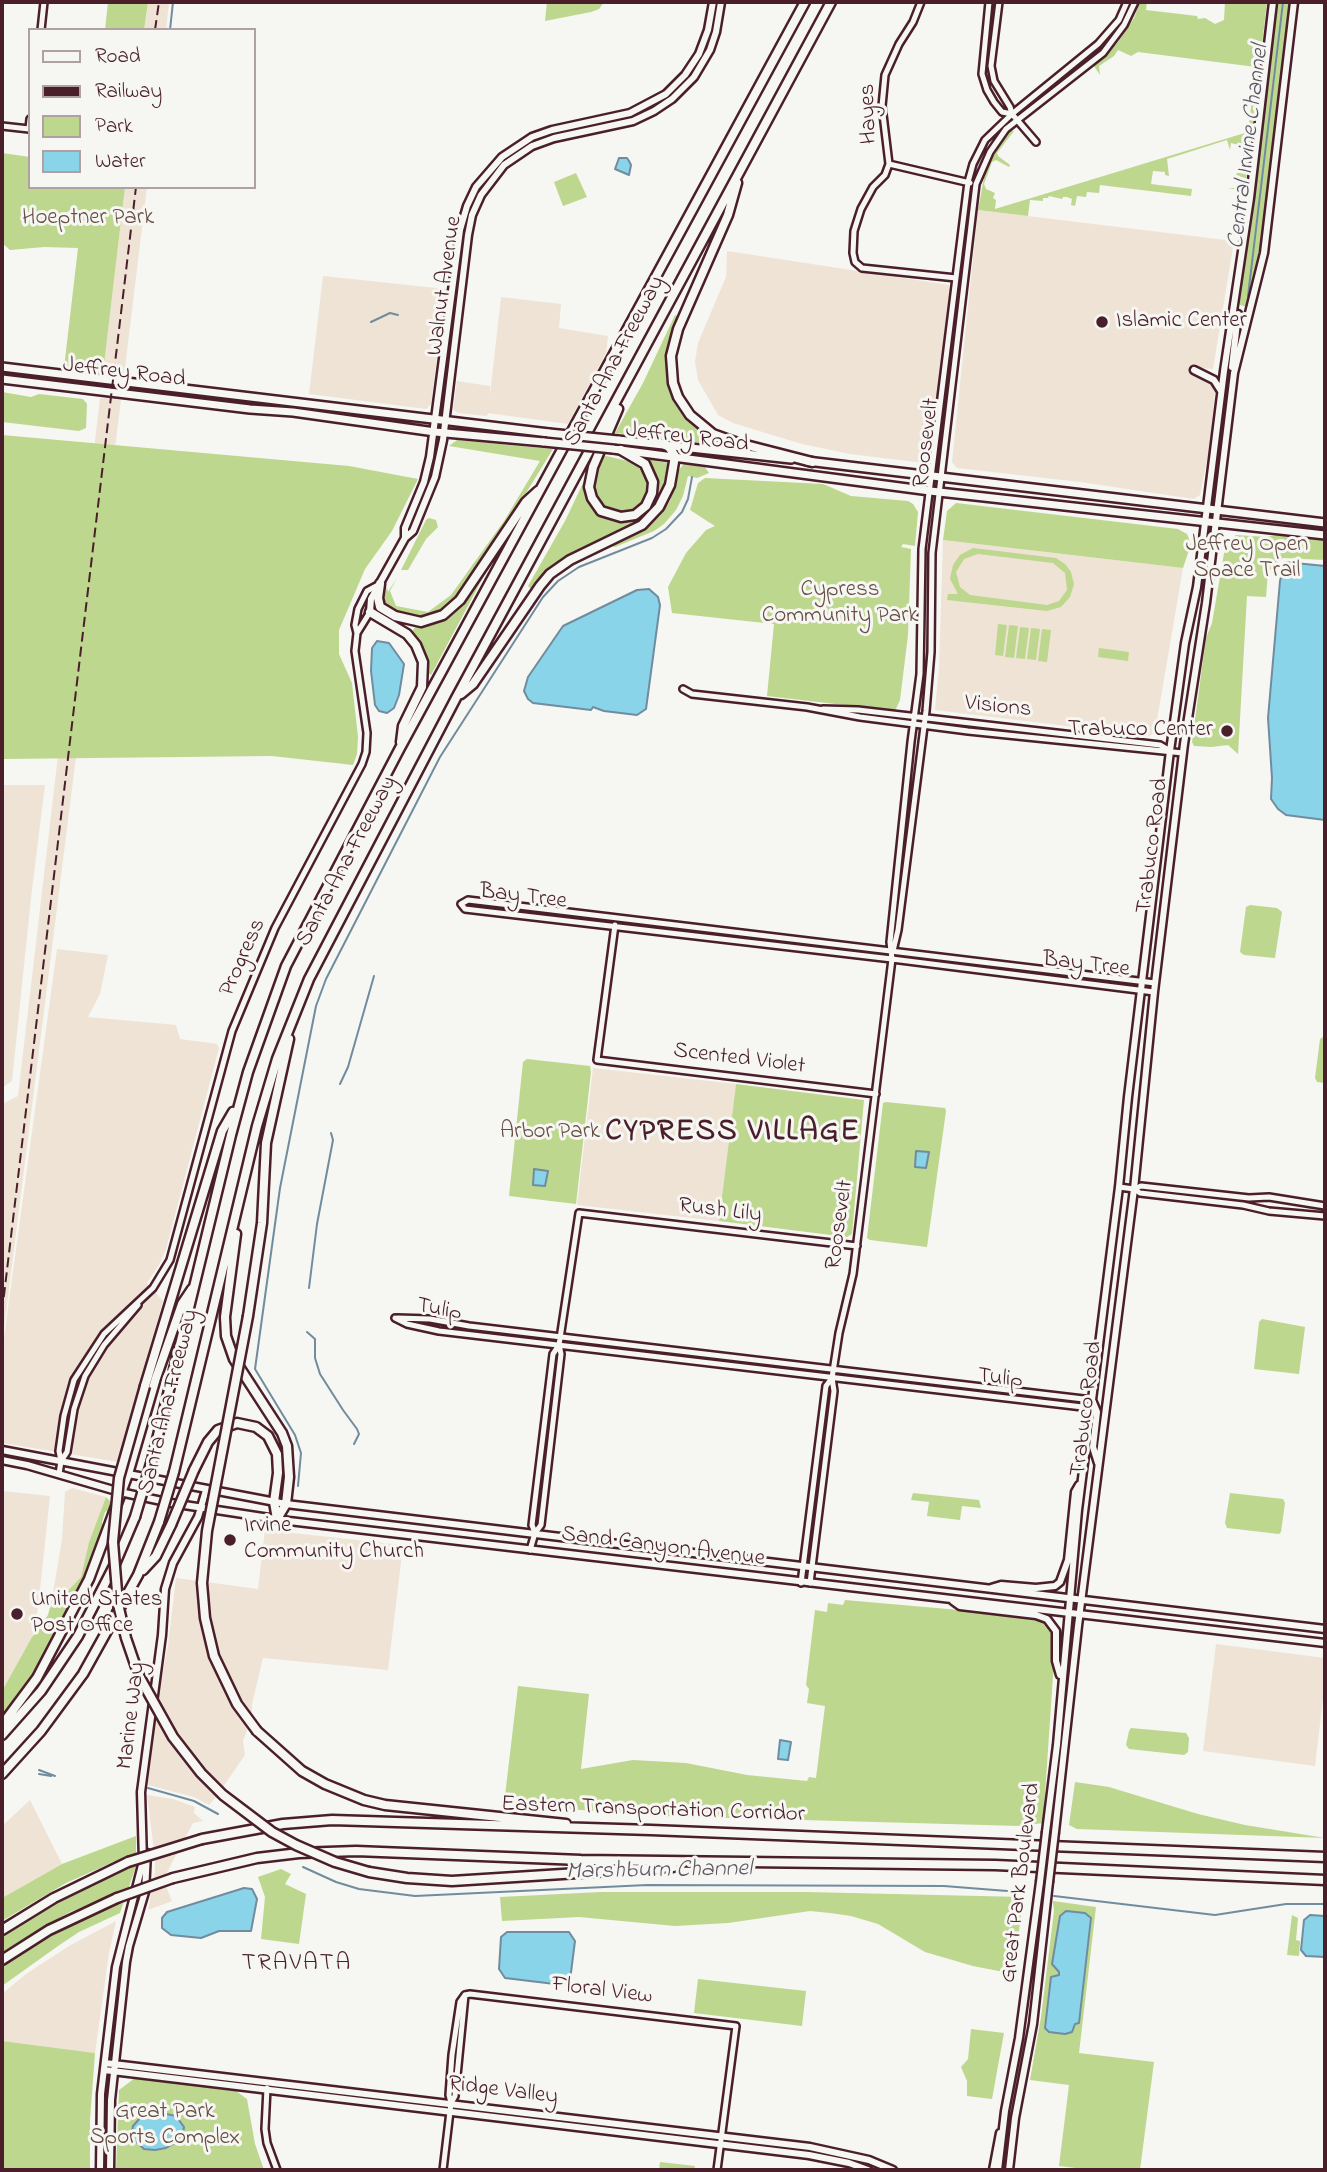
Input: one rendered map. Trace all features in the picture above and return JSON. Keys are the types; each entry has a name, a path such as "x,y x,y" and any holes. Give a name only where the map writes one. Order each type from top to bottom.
{"highway":[{"name":"Santa Ana Freeway","path":"2,1735 41,1691 78,1636 115,1564 135,1517 152,1460 240,1100 286,966 400,748 805,2"},
{"name":"Santa Ana Freeway","path":"2,1774 63,1704 104,1640 138,1575 159,1522 174,1472 241,1193 277,1059 296,1009 335,925 831,2"},
{"path":"743,166 728,215 676,337 671,356 673,383 678,397 690,415 713,434 812,462"},
{"path":"617,450 643,462 650,470 652,494 646,506 635,515 621,517 605,513 596,505 589,482 636,365"},
{"path":"456,698 473,684 550,575 570,560 631,532 652,516 666,496 674,456 669,447 663,444"},
{"path":"380,584 380,607 395,616 421,622 443,615 460,600 526,502 545,484"},
{"path":"370,612 407,634 418,648 423,662 422,687 403,726 400,748"},
{"path":"296,1009 266,1143 262,1223 248,1315 207,1531 202,1583 205,1618 214,1656 237,1704 257,1731 302,1771 325,1784 364,1800 385,1805 552,1821 586,1828"},
{"path":"240,1100 222,1131 145,1386 119,1478 113,1532 113,1563 118,1604 126,1638 139,1676 173,1737 195,1766 223,1795 272,1832 335,1863 369,1872 452,1881 730,1863"},
{"path":"241,1193 226,1309 226,1336 234,1359 285,1442 290,1463 286,1504 277,1519"},
{"path":"2,1725 37,1678 89,1578 128,1474 181,1304 195,1283"},
{"path":"138,1575 156,1556 194,1470 208,1442 218,1430 237,1423 256,1427 268,1436 277,1454 278,1473 274,1502 277,1519"},
{"name":"Eastern Transportation Corridor","path":"2,1930 54,1898 128,1862 201,1839 283,1824 332,1821 586,1828 1325,1857"},
{"name":"Eastern Transportation Corridor","path":"2,1960 49,1930 117,1898 173,1878 257,1858 329,1852 730,1863 995,1865 1325,1880"}],"main road":[{"name":"Walnut Avenue","path":"405,538 405,528 424,482 435,432 461,225 479,183 502,157 532,137 552,130 620,116 644,107 670,90 691,67 705,41 713,2"},
{"name":"Walnut Avenue","path":"370,612 371,599 405,538 413,530 432,488 444,433 470,225 486,186 510,161 542,142 620,124 646,115 676,96 701,66 715,37 722,2"},
{"name":"Trabuco Road","path":"1069,1599 1170,751 1185,643 1197,587 1235,313 1273,2"},
{"name":"Trabuco Road","path":"1080,1615 1134,1189 1155,983 1183,753 1218,509 1234,373 1264,253 1294,2"},
{"path":"644,107 646,115"},
{"path":"1234,373 1232,364 1235,313 1249,316"},
{"name":"Jeffrey Road","path":"2,367 1325,523"},
{"path":"1194,370 1217,382 1222,394"},
{"name":"Jeffrey Road","path":"2,379 293,412 435,432 674,456 930,491 1325,535"},
{"path":"293,412 343,413 347,408"},
{"path":"1092,1404 1097,1412 1093,1447 1098,1465"},
{"name":"Sand Canyon Avenue","path":"2,1450 286,1504 1325,1629"},
{"name":"Sand Canyon Avenue","path":"2,1460 120,1492 277,1519 1325,1643"},
{"path":"988,1589 1001,1585 1035,1588 1055,1586 1060,1582 1068,1560 1075,1492 1082,1480"},
{"name":"Marine Way","path":"100,2170 99,2126 104,2067 118,1959 142,1872 141,1792 162,1635 166,1582 201,1508 206,1490"},
{"name":"Great Park Boulevard","path":"999,2170 1005,2110 1019,2038 1057,1745 1069,1599"},
{"path":"951,1600 960,1606 1036,1615 1047,1619 1056,1631 1056,1661 1061,1680"},
{"name":"Great Park Boulevard","path":"1011,2170 1019,2098 1032,2024 1080,1615"},
{"name":"Marine Way","path":"110,2170 115,2068 129,1945 148,1875 145,1835 142,1831"},
{"name":"Ridge Valley","path":"104,2067 268,2081 451,2103 721,2140 849,2163 869,2170"},
{"name":"Ridge Valley","path":"115,2068 450,2112 810,2147 869,2160 893,2170"},
{"path":"993,2170 1005,2110"}],"street":[{"path":"41,28 44,2"},
{"name":"Hayes","path":"921,2 914,22 899,44 885,75 883,106 890,164 885,175 873,187 857,219 853,242 857,265 862,268 956,278"},
{"path":"989,2 982,74 994,102 1002,112 1014,117"},
{"path":"999,2 992,72 996,87 1014,117 1036,142"},
{"name":"Roosevelt","path":"893,951 890,942 920,674 922,549 968,182 973,164 985,140 1098,44 1119,20 1126,2"},
{"name":"Roosevelt","path":"810,1583 834,1391 833,1370 857,1247 892,958 904,891 925,722 930,652 931,567 976,184 985,160 1014,117 1103,53 1124,25 1135,2"},
{"path":"2,126 28,129"},
{"path":"890,164 976,184"},
{"path":"945,371 954,372"},
{"name":"Progress","path":"60,1474 59,1451 64,1416 74,1380 104,1334 160,1280 170,1261 232,1031 275,928 362,764 367,733 355,651 355,625 360,604 369,589 380,584"},
{"path":"356,633 370,612"},
{"name":"Visions","path":"684,689 692,694 820,709 835,714 1160,745 1170,751 1183,753"},
{"name":"Bay Tree","path":"1154,992 892,958 465,909 461,904 468,900 1155,983"},
{"path":"614,927 615,918"},
{"name":"Scented Violet","path":"614,927 597,1060 876,1094"},
{"path":"1134,1189 1140,1186 1250,1198 1269,1197 1325,1206"},
{"path":"1119,1187 1134,1189 1140,1193 1325,1216"},
{"name":"Rush Lily","path":"560,1336 579,1213 857,1247"},
{"name":"Tulip","path":"395,1318 430,1319 1092,1404 832,1378 428,1329 395,1318"},
{"path":"530,1550 535,1533 541,1525 561,1354 560,1336"},
{"name":"Roosevelt","path":"801,1583 826,1386 832,1378"},
{"name":"Floral View","path":"451,2103 449,2095 452,2055 460,2002 465,1996 481,1995 736,2026 721,2140"},
{"path":"268,2081 265,2129 277,2170"},
{"path":"443,2170 451,2103"},
{"path":"717,2170 721,2140"},
{"path":"809,2155 810,2147"}],"shaded area":[{"path":"148,2 169,2 166,28 144,28"},
{"path":"125,189 147,189 124,376 120,376 117,399 121,400 2,1344 2,1104 18,1096 100,398 106,398 108,374 103,373"},
{"path":"978,210 1234,241 1213,369 1200,368 1216,379 1210,445 1200,495 1194,499 957,468 952,462"},
{"path":"727,251 949,285 929,461 924,463 850,454 802,444 733,423 718,415 698,380 695,362 698,343 726,277"},
{"path":"323,276 446,289 431,404 426,409 309,394"},
{"path":"501,297 561,304 559,328 608,336 606,353 568,424 488,413 487,416 458,413 453,409 457,381 490,386 490,395"},
{"path":"943,540 1183,568 1155,732 1149,736 935,710"},
{"path":"2,785 45,785 12,1081 2,1088"},
{"path":"57,949 108,955 100,994 88,1017 176,1025 180,1039 217,1044 219,1048 166,1249 147,1283 163,1301 118,1462 2,1443 2,1352"},
{"path":"593,1068 736,1084 719,1221 577,1205"},
{"path":"72,1488 106,1497 89,1542 81,1577 59,1600 52,1599 62,1539 65,1492"},
{"path":"2,1491 50,1496 38,1608 32,1637 2,1691"},
{"path":"265,1530 403,1545 388,1670 263,1658 252,1704 252,1716 243,1741 245,1755 209,1805 194,1797 148,1785 154,1720 168,1645 176,1578 258,1589"},
{"path":"1216,1644 1325,1658 1325,1682 1315,1766 1203,1751"},
{"path":"147,1795 173,1799 195,1807 194,1813 203,1821 193,1823 165,1876 172,1901 148,1910 155,1859"},
{"path":"30,1800 62,1864 2,1898 2,1826"},
{"path":"116,1921 95,2053 2,2041 2,1994 26,1974 69,1946"}],"green space":[{"path":"108,2 148,2 144,28 105,28"},
{"path":"547,2 604,2 599,9 591,12 545,21"},
{"path":"1140,2 1147,2 1146,10 1197,16 1198,19 1205,18 1215,24 1224,20 1225,2 1267,2 1245,189 1243,191 1228,188 1239,188 1240,176 1236,175 1241,173 1244,146 1231,143 1230,150 1227,140 1167,159 1169,176 1165,175 1165,172 1153,171 1151,184 1192,189 1191,196 1100,185 1099,193 1087,192 1086,197 1077,196 1075,206 1071,205 1072,199 1067,197 1062,199 1049,196 1043,198 1043,201 1030,200 1028,216 978,210 985,172 999,145 1010,131 1014,131 997,153 1010,165 1009,167 996,160 992,162 984,184 986,189 995,193 995,209 1248,132 1256,67 1138,52 1131,56 1118,50 1099,66 1100,75 1094,66 1118,42 1134,18"},
{"path":"1275,2 1289,2 1288,23 1262,241 1248,307 1240,305 1239,302"},
{"name":"Hoeptner Park","path":"2,153 28,157 28,189 125,189 103,373 64,368 78,248 10,250 2,243"},
{"path":"576,173 587,197 563,206 554,182"},
{"path":"675,315 680,318 669,348 682,409 693,423 723,445 615,433 643,383"},
{"path":"2,392 31,397 39,394 83,399 87,404 86,428 79,431 2,422"},
{"path":"2,435 349,466 418,479 392,531 365,569 339,630 339,654 352,683 358,737 353,765 272,756 2,759"},
{"path":"457,440 553,449 496,542 487,550 481,564 456,599 443,612 421,619 401,616 384,605 387,587 388,592 397,578 390,591 396,606 428,612 451,595 504,521 540,461 449,446"},
{"path":"602,455 632,462 640,469 643,468 648,480 648,490 642,504 635,510 618,513 608,510 598,501 594,492 594,479"},
{"path":"651,460 668,463 662,493 657,491 656,476 648,462"},
{"path":"684,464 704,466 709,473 697,478 688,476 676,510 664,524 654,531 615,547 611,546 642,530 659,517 670,501 678,471"},
{"name":"Cypress Community Park","path":"705,478 823,484 851,496 908,501 913,504 918,512 915,546 903,544 901,547 911,549 908,635 900,700 895,711 767,696 774,624 672,613 668,587 686,553 706,530 715,526 690,510 698,483"},
{"path":"585,479 587,500 598,514 610,520 629,521 640,517 642,521 538,582 532,590 528,586"},
{"name":"Jeffrey Open Space Trail","path":"956,503 1178,529 1187,534 1191,544 1183,568 943,540 947,511"},
{"path":"426,520 436,520 438,527 426,539 408,570 401,570"},
{"name":"Jeffrey Open Space Trail","path":"1236,535 1276,535 1325,540 1325,560 1283,558 1268,572 1266,597 1247,596 1238,754 1228,745 1194,746 1192,742 1206,638 1212,623 1226,542"},
{"path":"973,548 1056,558 1071,572 1074,584 1070,597 1061,607 1047,611 947,600 948,594 958,594 950,579 953,565 960,555","holes":["978,554 1053,563 1065,573 1067,590 1059,601 1047,605 970,595 960,587 956,572 964,559"]},
{"path":"484,570 486,572 431,675 427,672 421,647 411,633 416,626 433,624 449,616 458,608"},
{"path":"998,624 1007,625 1003,656 995,655"},
{"path":"1009,625 1018,626 1014,658 1005,657"},
{"path":"1020,627 1029,628 1025,659 1016,658"},
{"path":"1031,628 1040,629 1036,660 1027,659"},
{"path":"1042,629 1051,630 1047,662 1038,661"},
{"path":"1099,648 1129,652 1128,661 1098,657"},
{"path":"1250,905 1277,908 1282,912 1275,958 1244,955 1240,952 1246,907"},
{"path":"1323,1037 1325,1083 1317,1082 1315,1078 1320,1039"},
{"name":"Arbor Park","path":"527,1059 590,1066 576,1204 509,1196 523,1062"},
{"path":"736,1084 864,1100 852,1234 847,1237 719,1221"},
{"path":"883,1103 945,1108 946,1111 927,1247 867,1238"},
{"path":"1262,1319 1305,1327 1299,1374 1254,1369 1259,1322"},
{"path":"913,1493 979,1500 981,1508 962,1506 960,1520 927,1516 929,1502 911,1500"},
{"path":"1230,1493 1283,1499 1285,1503 1281,1532 1279,1534 1227,1528 1225,1523"},
{"path":"106,1497 110,1501 110,1509 105,1512 103,1527 83,1583 39,1670 2,1720 2,1691 32,1637 48,1615 52,1599 59,1600 81,1577 89,1542"},
{"path":"845,1600 1039,1617 1046,1620 1055,1633 1055,1647 1043,1823 1020,1826 659,1816 504,1804 518,1686 589,1694 581,1769 633,1760 686,1763 747,1775 807,1781 809,1777 816,1778 825,1706 807,1703 809,1689 806,1685 815,1610 827,1612 828,1603 843,1605"},
{"path":"1131,1728 1186,1733 1189,1738 1188,1752 1184,1755 1129,1749 1126,1745"},
{"path":"1075,1782 1109,1787 1245,1825 1325,1838 1077,1829 1069,1825"},
{"path":"136,1836 136,1866 120,1913 79,1932 2,1986 2,1966 64,1928 116,1903 118,1893 70,1912 2,1952 2,1937 44,1909 126,1868 129,1855 66,1883 2,1921 2,1898 62,1864"},
{"path":"281,1869 291,1874 285,1884 306,1894 299,1944 261,1939 265,1897 258,1877"},
{"path":"601,1892 807,1892 1023,1897 1014,1974 925,1952 878,1924 830,1913 810,1911 728,1923 675,1926 579,1917 502,1921 500,1897"},
{"path":"1053,1901 1096,1907 1079,2053 1154,2062 1140,2170 1093,2170 1059,2166 1069,2085 1030,2080 1041,2017"},
{"path":"1292,1915 1298,1918 1296,1940 1300,1941 1299,1956 1287,1955"},
{"path":"698,1979 806,1991 802,2026 694,2013"},
{"path":"971,2029 1004,2033 992,2099 967,2096 967,2081 961,2067 968,2059"},
{"path":"2,2041 95,2053 90,2120 90,2170 2,2170"},
{"name":"Great Park Sports Complex","path":"135,2078 236,2091 247,2099 255,2144 264,2170 116,2170 119,2090"},
{"path":"660,2162 695,2166 694,2170 659,2170"}],"water":[{"path":"619,158 627,158 629,161 629,175 615,169"},
{"path":"1285,562 1325,566 1325,820 1286,815 1271,799 1268,718 1280,581"},
{"path":"649,589 658,597 660,605 646,709 637,715 593,707 591,710 533,703 528,699 524,691 528,677 563,626 637,590"},
{"path":"377,641 389,643 404,664 399,695 394,708 387,713 379,711 375,705 371,671 372,648"},
{"path":"916,1151 929,1152 926,1168 915,1167"},
{"path":"534,1169 548,1171 545,1186 533,1185"},
{"path":"780,1740 791,1742 788,1760 778,1759"},
{"path":"244,1888 252,1889 257,1899 251,1931 219,1931 201,1938 171,1935 162,1928 162,1918 167,1912"},
{"path":"1066,1911 1085,1913 1091,1918 1079,2023 1075,2024 1072,2032 1065,2034 1049,2032 1045,2028 1051,1977 1059,1975 1052,1964 1060,1916"},
{"path":"1310,1915 1325,1916 1325,1957 1306,1956 1301,1950 1304,1920"},
{"path":"507,1932 569,1932 575,1941 570,1980 563,1985 505,1978 499,1969 501,1937"},
{"path":"157,2112 176,2116 184,2127 183,2133 175,2143 166,2148 144,2149 131,2137 133,2126 140,2118"}],"waterway":[{"path":"170,28 173,2"},
{"name":"Central Irvine Channel","path":"1248,296 1283,2"},
{"path":"371,322 390,313 398,315"},
{"path":"298,1486 301,1453 295,1435 255,1369 280,1188 316,1006 326,979 440,757 543,597 558,581 579,567 652,538 666,529 682,512 688,499 692,477"},
{"path":"340,1084 348,1067 374,976"},
{"path":"309,1288 317,1224 333,1140 331,1133"},
{"path":"307,1332 315,1339 315,1358 320,1374 357,1429 359,1434 354,1444"},
{"name":"Marshburn Channel","path":"39,1770 55,1776"},
{"name":"Marshburn Channel","path":"39,1774 51,1776"},
{"name":"Marshburn Channel","path":"148,1788 194,1801 218,1814"},
{"name":"Marshburn Channel","path":"303,1867 359,1889 415,1896 647,1885 944,1886 1020,1892"},
{"name":"Marshburn Channel","path":"1054,1896 1215,1915 1286,1904 1325,1904"}],"railway":[{"path":"155,28 159,2"},
{"path":"2,1312 136,189"}],"place":[{"name":"Islamic Center","path":"1102,322"},
{"name":"Trabuco Center","path":"1227,731"},
{"name":"Irvine Community Church","path":"230,1540"},
{"name":"United States Post Office","path":"17,1614"}],"district":[{"name":"CYPRESS VILLAGE","path":"733,1134"},
{"name":"TRAVATA","path":"297,1965"}]}
